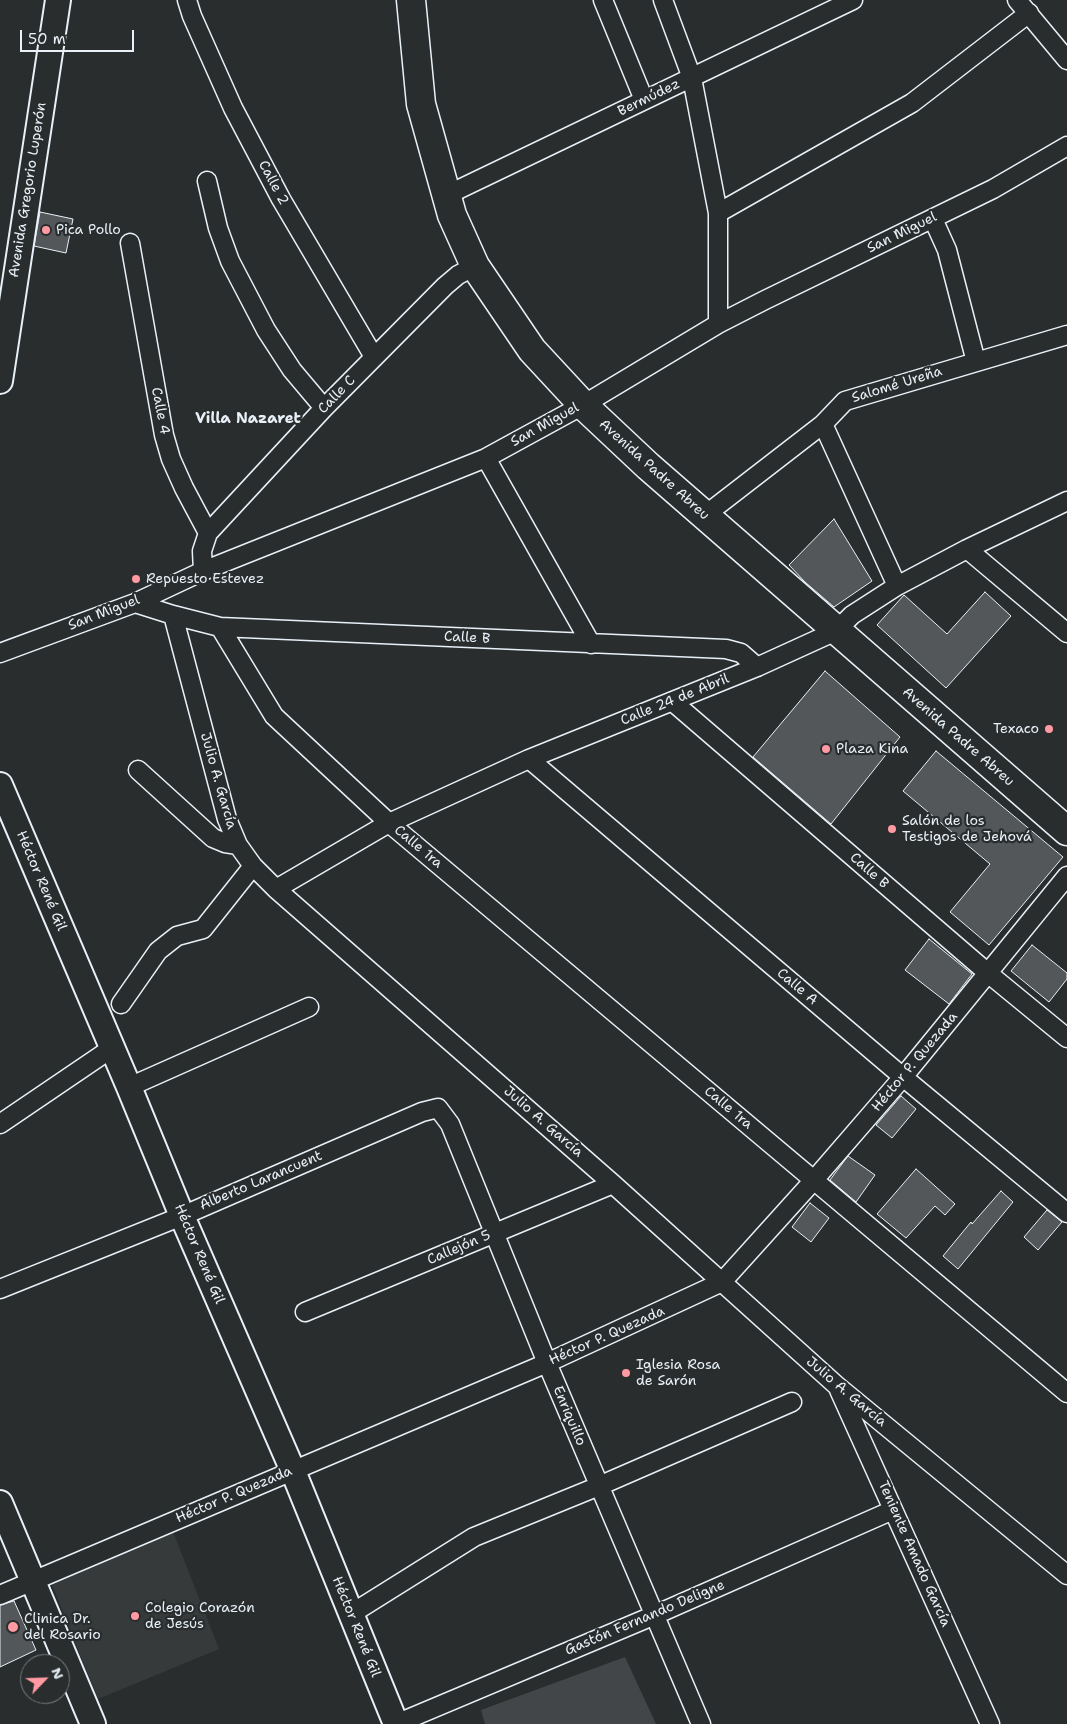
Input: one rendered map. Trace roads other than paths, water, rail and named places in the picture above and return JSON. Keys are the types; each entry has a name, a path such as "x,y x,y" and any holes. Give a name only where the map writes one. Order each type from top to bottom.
{"main road":[{"name":"Avenida Padre Abreu","path":"411,0 420,104 445,196 475,266 532,350 583,405 704,516 1067,831"}],"street":[{"name":"Avenida Gregorio Luperón","path":"0,381 6,299 58,0"},
{"name":"Calle 2","path":"188,0 192,16 233,108 281,199 374,357"},
{"path":"603,0 644,100"},
{"path":"663,0 692,78 718,213 718,324"},
{"path":"1017,0 1064,50"},
{"name":"Bermúdez","path":"445,196 692,78 843,2"},
{"path":"718,213 912,103 1028,13"},
{"name":"San Miguel","path":"0,653 135,603 203,571 486,458 583,405 718,324 993,189 1067,146"},
{"path":"206,181 218,228 230,262 266,330 292,370 324,408"},
{"path":"933,218 947,250 976,362"},
{"name":"Calle 4","path":"130,243 164,435 171,459 184,488 208,533"},
{"name":"Calle C","path":"208,533 324,408 445,286 458,275 475,266"},
{"name":"Salomé Ureña","path":"704,516 823,424 845,401 1067,335"},
{"path":"823,424 897,586"},
{"path":"486,458 592,644"},
{"name":"Calle 24 de Abril","path":"276,889 389,822 529,759 757,667 836,631 852,615 897,586 967,549 1067,501"},
{"path":"203,571 202,551 208,533"},
{"path":"967,549 1067,633"},
{"path":"135,603 173,615"},
{"name":"Calle B","path":"173,615 220,627 726,649 741,653 757,667"},
{"name":"Julio A. García","path":"173,615 227,819 238,845 254,866 276,889 613,1184 836,1385 1067,1575"},
{"name":"Calle 1ra","path":"220,627 274,716 389,822 1067,1393"},
{"name":"Calle B","path":"673,702 989,974 1067,1038"},
{"name":"Calle A","path":"529,759 1067,1214"},
{"path":"138,770 212,838 238,845"},
{"name":"Héctor René Gil","path":"0,785 129,1086 182,1216 293,1471 396,1724"},
{"path":"121,1004 158,951 176,936 203,929 254,866"},
{"name":"Héctor P. Quezada","path":"0,1595 547,1363 722,1282 903,1077 989,974 1067,876"},
{"path":"129,1086 309,1006"},
{"path":"0,1124 112,1048"},
{"name":"Alberto Larancuent","path":"0,1289 182,1216 413,1115 438,1108"},
{"name":"Enriquillo","path":"438,1108 450,1124 547,1363 702,1724"},
{"name":"Callejón 5","path":"305,1312 613,1184"},
{"name":"Teniente Amado García","path":"836,1385 990,1724"},
{"path":"351,1614 474,1537 599,1486 792,1402"},
{"path":"0,1503 93,1724"},
{"name":"Gastón Fernando Deligne","path":"396,1724 655,1615 893,1510"}],"place":[{"name":"Pica Pollo","path":"46,230"},
{"name":"Repuesto Estevez","path":"136,579"},
{"name":"Texaco","path":"1049,729"},
{"name":"Plaza Kina","path":"826,749"},
{"name":"Salón de los Testigos de Jehová","path":"892,829"},
{"name":"Iglesia Rosa de Sarón","path":"626,1373"},
{"name":"Colegio Corazón de Jesús","path":"135,1616"},
{"name":"Clinica Dr. del Rosario","path":"13,1627"}],"district":[{"name":"Villa Nazaret","path":"248,419"}]}
